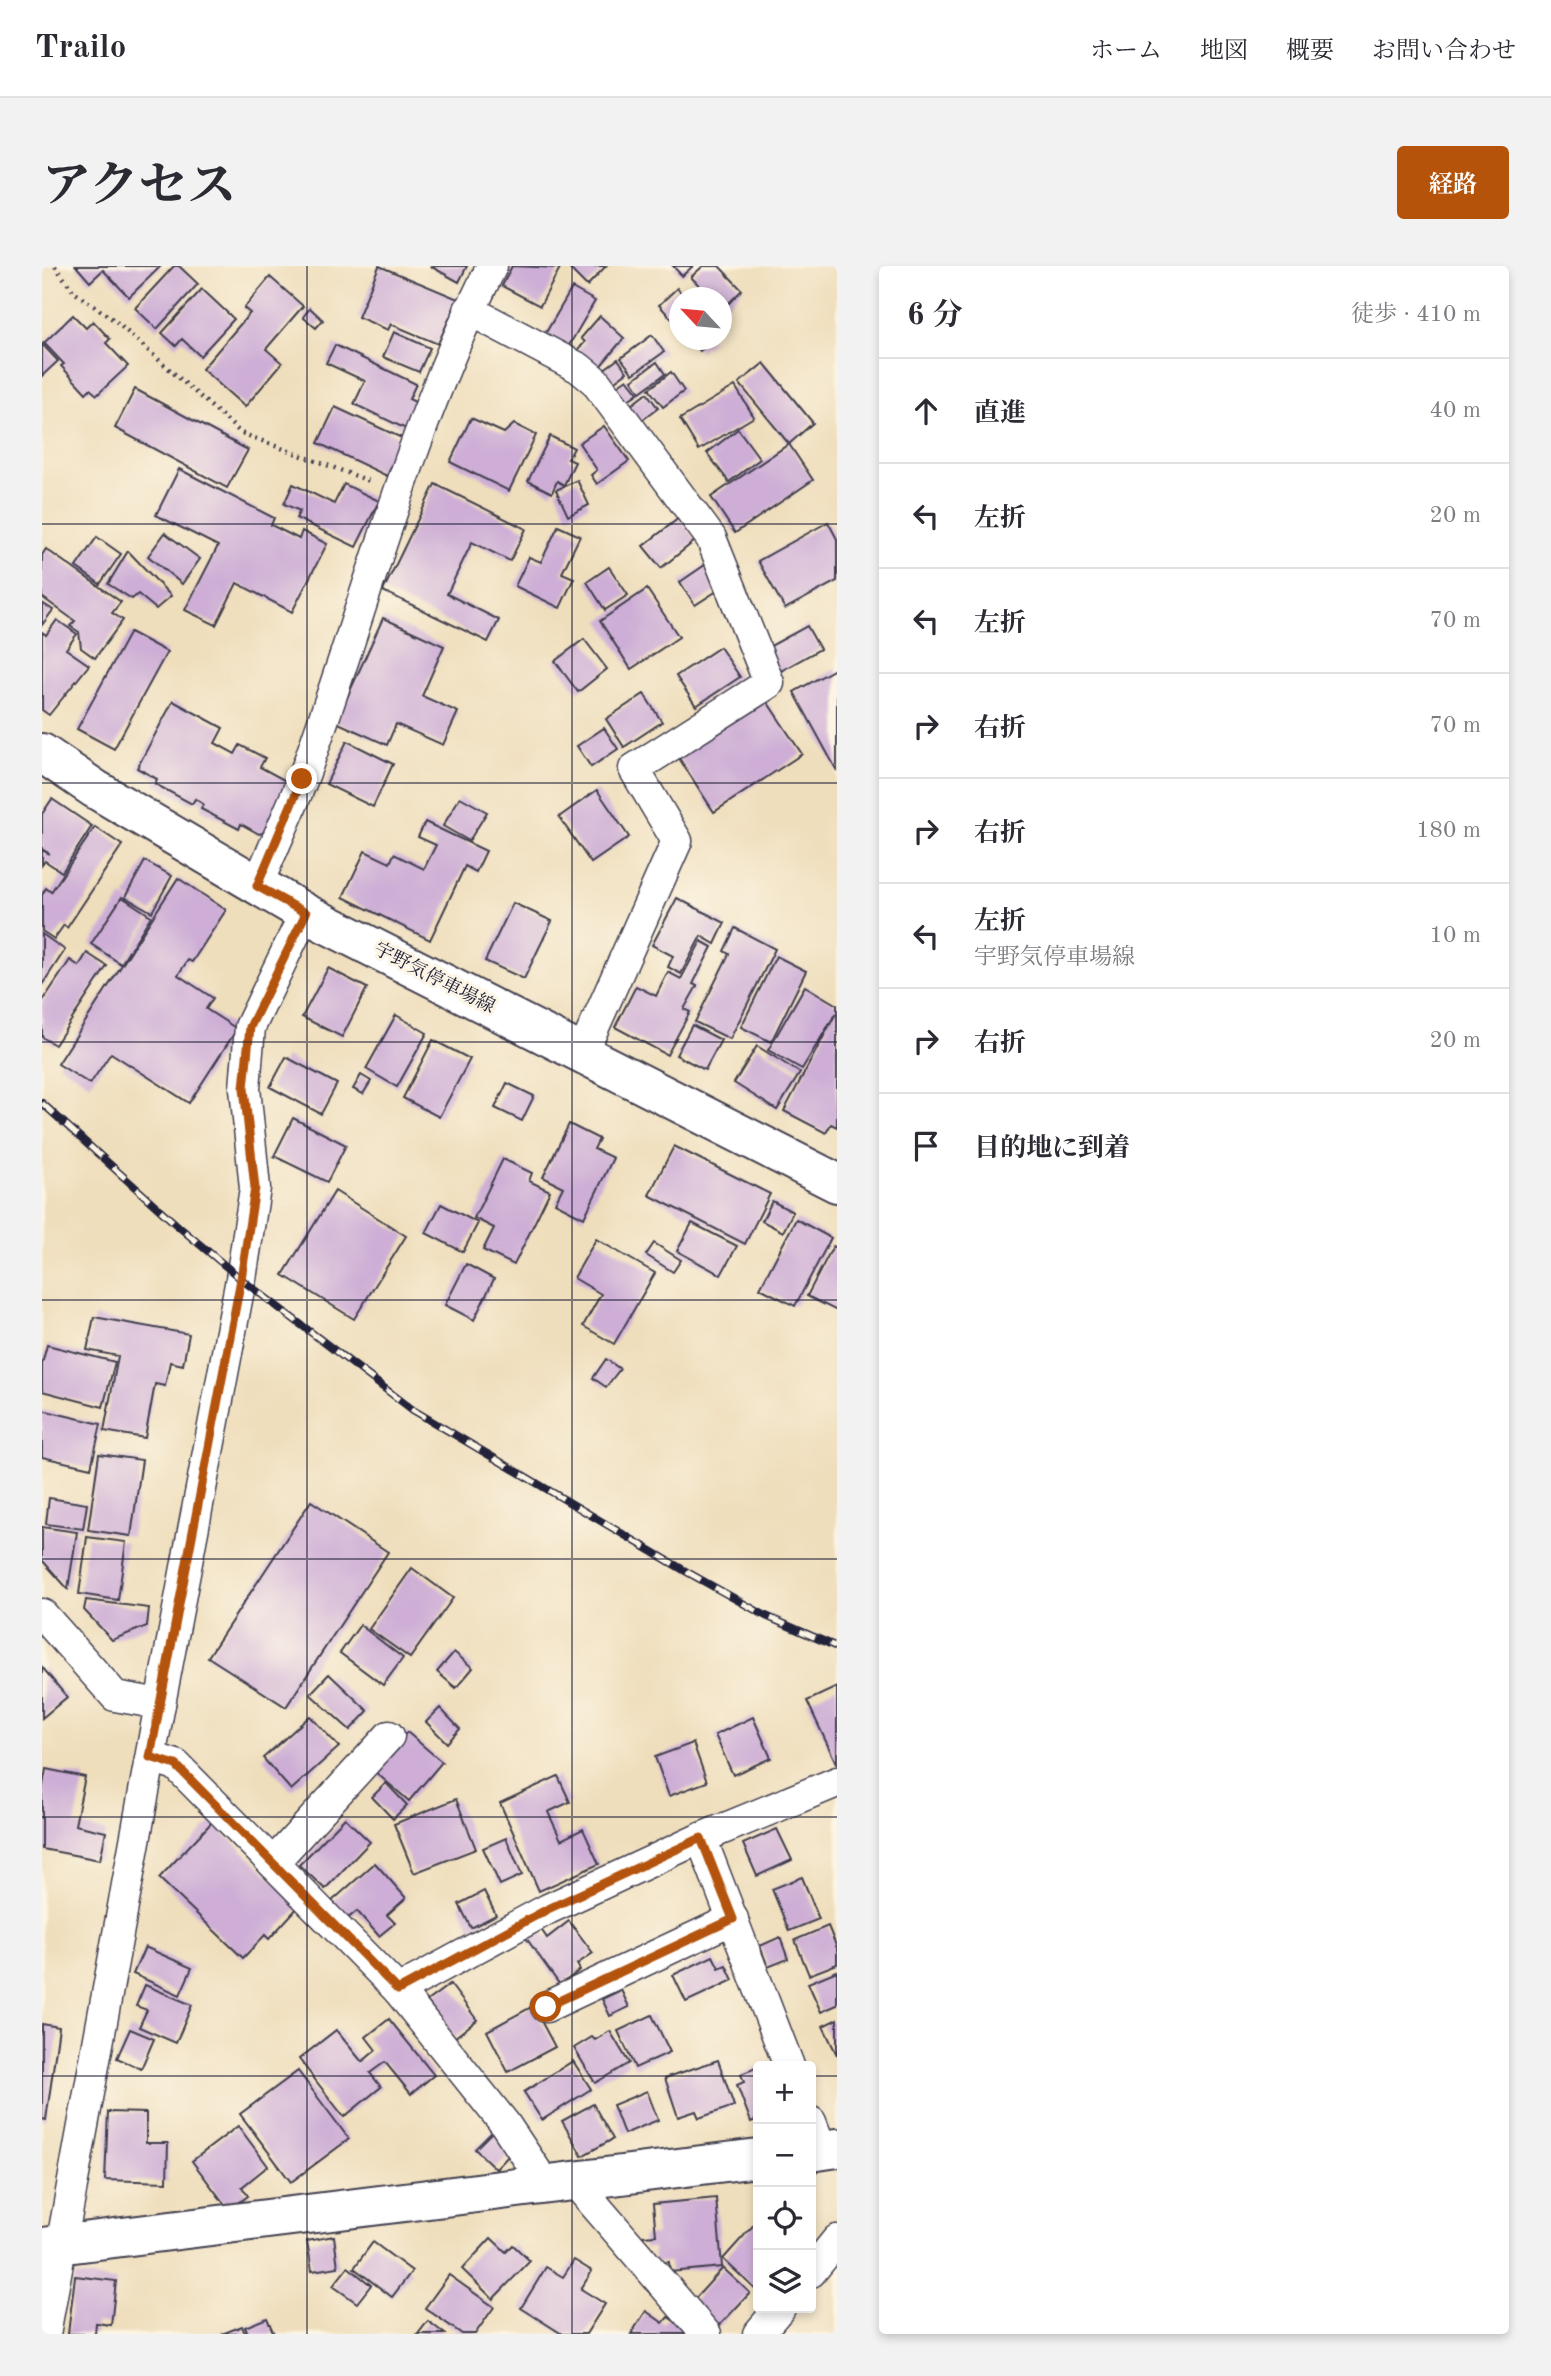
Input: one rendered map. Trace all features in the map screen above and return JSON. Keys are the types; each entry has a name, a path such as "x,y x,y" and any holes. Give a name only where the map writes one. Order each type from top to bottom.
{"main road":[{"name":"宇野気停車場線","path":"42,753 95,789 306,913 837,1184"},
{"path":"52,2246 753,2159"}],"street":[{"path":"257,886 302,779 455,340 492,266"},
{"path":"469,310 579,368 595,381 711,538 769,683 634,769 677,841 582,1054"},
{"path":"45,2334 52,2246 150,1757 241,1279 255,1188 244,1088 250,1027 306,913"},
{"path":"42,1614 115,1696 160,1704"},
{"path":"273,1863 388,1736"},
{"path":"150,1757 176,1765 398,1990 505,2124 706,2334"},
{"path":"398,1990 548,1909 701,1838 837,1783"},
{"path":"701,1838 787,2061"},
{"path":"546,2007 733,1919"},
{"path":"816,2266 837,2240"},
{"path":"758,2334 776,2313"}],"path":[{"path":"55,266 74,292 114,320 241,433 400,492"}],"building":[{"path":"76,266 161,266 129,297 103,270 90,282"},
{"path":"174,266 179,266 198,284 157,329 135,308"},
{"path":"379,266 458,299 438,344 391,324 388,330 358,317"},
{"path":"430,266 467,266 459,282"},
{"path":"512,266 560,268 540,306 502,286"},
{"path":"567,266 606,266 587,286"},
{"path":"673,266 693,266 682,276"},
{"path":"703,266 719,266 742,290 732,300 732,287 701,287 691,277"},
{"path":"270,277 303,306 266,349 282,363 245,407 202,369 250,313 244,308"},
{"path":"572,288 595,301 567,349 544,336"},
{"path":"202,289 234,319 200,356 182,339 176,346 162,333"},
{"path":"669,296 669,316 659,305"},
{"path":"310,308 323,320 316,328 303,317"},
{"path":"73,315 86,328 93,321 110,339 106,343 128,366 97,395 90,389 86,393 44,343"},
{"path":"600,316 624,338 598,369 577,351 585,342 581,338"},
{"path":"394,332 430,348 419,372 383,357"},
{"path":"652,335 664,352 633,374 621,358"},
{"path":"42,344 58,361 42,376"},
{"path":"335,345 416,384 409,399 419,404 406,429 354,404 365,381 326,363"},
{"path":"618,359 627,372 608,386 599,373"},
{"path":"657,362 665,374 640,392 632,380"},
{"path":"764,363 813,423 789,444 739,383"},
{"path":"671,372 684,391 663,407 649,389"},
{"path":"627,379 638,393 621,405 611,390"},
{"path":"735,386 754,417 699,450 680,419"},
{"path":"135,389 248,450 227,488 115,428"},
{"path":"647,393 658,408 637,424 626,409"},
{"path":"335,407 404,439 387,476 318,443"},
{"path":"471,418 504,433 514,424 536,435 509,491 450,462"},
{"path":"604,426 629,461 597,484 591,475 597,470 579,443"},
{"path":"738,429 760,459 729,482 707,453"},
{"path":"550,436 574,448 568,459 575,462 564,485 557,481 552,493 528,481"},
{"path":"789,444 813,480 735,533 711,497"},
{"path":"179,469 274,518 271,525 299,539 302,531 327,544 292,612 237,583 216,625 185,610 218,546 156,515"},
{"path":"577,480 589,505 568,516 556,490"},
{"path":"293,484 334,504 344,484 379,501 356,547 296,518 300,511 284,504"},
{"path":"435,484 526,529 510,561 472,542 447,594 499,620 488,642 383,591"},
{"path":"679,518 696,540 661,568 643,546"},
{"path":"828,522 837,539 837,581 785,609 758,561"},
{"path":"558,526 580,536 562,573 574,578 560,608 515,586 529,557 541,562"},
{"path":"165,533 200,559 182,584 148,556"},
{"path":"97,537 121,554 100,584 76,567"},
{"path":"46,549 121,602 112,613 123,620 95,658 81,648 79,632 70,626 75,621 42,597 42,555"},
{"path":"128,551 171,596 156,609 138,594 132,599 108,584"},
{"path":"705,565 720,589 695,605 680,582"},
{"path":"609,567 628,595 605,610 587,582"},
{"path":"647,589 679,637 631,669 600,621"},
{"path":"42,603 53,610 42,625"},
{"path":"383,618 444,646 422,696 458,712 443,745 396,724 387,745 336,722"},
{"path":"57,620 77,634 66,649 89,665 49,715 42,710 42,632 46,635"},
{"path":"807,626 820,649 777,673 765,649"},
{"path":"130,632 167,652 114,749 77,729"},
{"path":"584,639 607,669 578,692 555,661"},
{"path":"720,647 740,677 696,706 676,676"},
{"path":"837,668 837,771 794,692"},
{"path":"644,694 662,722 624,747 606,719"},
{"path":"762,694 802,754 714,812 675,752"},
{"path":"173,701 223,728 215,743 235,754 240,745 265,758 260,767 286,781 270,831 259,834 241,824 239,829 201,809 203,804 195,799 192,804 155,784 157,779 137,768"},
{"path":"604,728 618,749 591,767 577,746"},
{"path":"347,741 393,764 373,807 326,784"},
{"path":"597,790 629,837 591,863 559,817"},
{"path":"460,797 487,812 469,841 443,826"},
{"path":"52,799 92,826 62,872 45,861 42,865 42,850 50,854 42,849 42,814"},
{"path":"425,822 486,851 476,872 465,866 430,940 343,897 365,851 390,863 394,854 424,869 436,845 418,837"},
{"path":"95,827 122,845 67,928 64,925 54,939 42,931 42,895 46,888 51,892"},
{"path":"145,861 172,876 152,912 125,897"},
{"path":"178,878 226,910 192,962 188,960 178,975 213,998 206,1009 237,1029 189,1103 111,1053 90,1084 58,1064"},
{"path":"122,897 151,916 121,964 91,944"},
{"path":"677,898 725,923 715,944 701,936 681,974 668,967 673,956 652,945"},
{"path":"513,903 552,921 524,979 485,961"},
{"path":"735,928 775,949 730,1039 695,1022 729,954 724,951"},
{"path":"42,934 65,950 42,985"},
{"path":"701,941 712,947 693,984 697,986 684,1009 690,1012 667,1055 615,1027 636,986 656,996 668,972 681,979"},
{"path":"87,953 107,966 55,1045 42,1037 42,1002 70,960 79,966"},
{"path":"776,956 806,971 771,1042 741,1027"},
{"path":"328,968 367,988 342,1037 302,1017"},
{"path":"805,986 837,1005 837,1127 831,1124 826,1133 784,1111 836,1013 802,1069 768,1050"},
{"path":"396,1015 427,1033 397,1087 366,1069"},
{"path":"692,1025 721,1040 705,1070 676,1055"},
{"path":"433,1040 470,1059 439,1117 403,1098"},
{"path":"757,1046 800,1073 777,1110 734,1083"},
{"path":"286,1057 337,1084 321,1114 270,1087"},
{"path":"361,1075 371,1081 363,1094 353,1089"},
{"path":"507,1083 534,1096 522,1121 495,1108"},
{"path":"293,1118 346,1145 327,1182 274,1156"},
{"path":"569,1124 599,1139 594,1149 613,1158 584,1218 555,1203 563,1187 543,1177"},
{"path":"674,1146 770,1194 745,1244 649,1195"},
{"path":"503,1159 532,1173 529,1181 550,1191 514,1265 483,1250 494,1228 474,1218"},
{"path":"335,1191 406,1236 354,1319 283,1275"},
{"path":"772,1201 793,1212 783,1232 762,1221"},
{"path":"441,1204 478,1223 463,1252 426,1233"},
{"path":"796,1219 831,1238 795,1306 760,1288"},
{"path":"692,1223 737,1246 721,1275 677,1251"},
{"path":"596,1239 655,1273 614,1344 583,1326 601,1294 574,1278"},
{"path":"654,1243 681,1260 673,1272 646,1255"},
{"path":"833,1246 837,1248 837,1311 807,1296"},
{"path":"466,1264 494,1279 474,1320 445,1305"},
{"path":"94,1317 189,1334 183,1365 170,1362 165,1386 155,1384 145,1438 104,1431 118,1356 87,1350"},
{"path":"47,1345 115,1362 103,1407 42,1391 42,1364"},
{"path":"606,1359 620,1369 606,1387 593,1378"},
{"path":"42,1410 101,1424 91,1468 42,1457"},
{"path":"99,1454 142,1460 131,1536 88,1530"},
{"path":"49,1498 87,1504 83,1529 46,1524"},
{"path":"311,1501 388,1552 286,1707 208,1657"},
{"path":"42,1527 77,1532 68,1589 42,1560"},
{"path":"87,1537 126,1542 118,1600 79,1594"},
{"path":"412,1568 453,1598 410,1658 369,1629"},
{"path":"86,1600 149,1608 147,1626 112,1640 84,1610"},
{"path":"360,1625 403,1658 383,1685 340,1653"},
{"path":"454,1652 473,1668 456,1688 437,1672"},
{"path":"42,1667 67,1697 42,1718"},
{"path":"329,1674 368,1711 350,1730 310,1694"},
{"path":"837,1687 837,1765 807,1701"},
{"path":"440,1708 460,1729 447,1743 426,1722"},
{"path":"310,1716 339,1747 291,1790 263,1758"},
{"path":"753,1717 771,1758 733,1775 715,1735"},
{"path":"407,1732 442,1762 409,1801 374,1771"},
{"path":"693,1743 707,1782 669,1796 655,1757"},
{"path":"46,1769 85,1777 75,1825 106,1832 100,1860 42,1849 42,1791"},
{"path":"558,1776 570,1802 548,1812 561,1840 583,1829 599,1864 539,1891 500,1803"},
{"path":"386,1783 407,1805 393,1819 372,1797"},
{"path":"456,1799 476,1849 414,1873 394,1824"},
{"path":"345,1818 370,1842 325,1889 299,1865"},
{"path":"212,1822 300,1905 269,1939 265,1935 243,1958 159,1878"},
{"path":"777,1829 792,1860 757,1876 743,1844"},
{"path":"506,1838 522,1875 500,1885 483,1848"},
{"path":"375,1863 406,1898 387,1915 395,1923 379,1936 357,1911 347,1919 332,1901"},
{"path":"802,1877 819,1919 789,1931 772,1889"},
{"path":"484,1891 496,1915 471,1928 459,1904"},
{"path":"569,1921 593,1953 577,1964 580,1970 560,1985 524,1935 538,1925 547,1938"},
{"path":"828,1926 837,1948 837,1964 809,1975 795,1940"},
{"path":"780,1937 788,1959 768,1967 760,1946"},
{"path":"145,1947 192,1968 180,1995 133,1974"},
{"path":"713,1956 719,1968 726,1965 733,1980 686,2002 673,1975"},
{"path":"837,1971 837,2005 821,2012 808,1983"},
{"path":"450,1984 477,2020 454,2038 427,2001"},
{"path":"145,1985 192,2005 176,2043 139,2027 147,2010 136,2006"},
{"path":"621,1990 629,2007 610,2016 602,1999"},
{"path":"533,2006 555,2047 508,2072 487,2031"},
{"path":"652,2015 670,2052 635,2068 618,2031"},
{"path":"389,2019 434,2075 411,2094 385,2062 370,2073 381,2087 344,2117 299,2059 336,2030 362,2062 376,2050 366,2037"},
{"path":"837,2019 837,2055 823,2026"},
{"path":"42,2024 59,2027 46,2120 42,2119"},
{"path":"130,2029 154,2039 141,2069 117,2058"},
{"path":"610,2031 629,2063 595,2083 574,2048 592,2037 595,2040"},
{"path":"718,2060 734,2106 699,2118 696,2111 678,2117 665,2078"},
{"path":"573,2061 591,2089 542,2120 524,2092"},
{"path":"753,2069 751,2122 737,2085 744,2082 741,2074"},
{"path":"298,2071 349,2139 291,2182 240,2114"},
{"path":"647,2091 658,2120 624,2134 613,2105"},
{"path":"593,2104 613,2139 582,2156 562,2121"},
{"path":"108,2112 146,2113 146,2143 168,2143 167,2182 105,2180"},
{"path":"238,2126 268,2166 242,2187 248,2196 229,2210 192,2161"},
{"path":"492,2132 512,2152 496,2169 475,2149"},
{"path":"716,2198 722,2267 670,2272 669,2262 654,2263 653,2248 644,2248 643,2236 656,2235 653,2204"},
{"path":"753,2226 753,2287 723,2259"},
{"path":"334,2236 338,2267 312,2271 307,2241"},
{"path":"491,2238 506,2252 513,2245 530,2261 493,2299 462,2269"},
{"path":"373,2242 412,2271 392,2297 354,2268"},
{"path":"574,2260 592,2271 581,2289 605,2304 586,2334 562,2334 521,2308 546,2267 563,2277"},
{"path":"348,2267 371,2285 357,2303 333,2286"},
{"path":"723,2268 750,2293 718,2327 692,2302"},
{"path":"449,2275 494,2307 475,2334 462,2334 425,2308"},
{"path":"75,2276 116,2281 111,2325 96,2323 95,2334 68,2334"},
{"path":"646,2311 663,2323 668,2317 694,2334 631,2334"},
{"path":"267,2318 274,2334 248,2334 245,2327"},
{"path":"428,2321 445,2334 418,2334"},
{"path":"242,2326 245,2334 222,2334"}],"railway":[{"path":"42,1103 179,1227 241,1279 413,1410 687,1572 766,1616 837,1647"}],"route":[{"path":"302,779 257,886 306,913 250,1027 244,1088 255,1188 241,1279 150,1757 176,1765 398,1990 548,1909 701,1838 733,1919 546,2007"}]}
